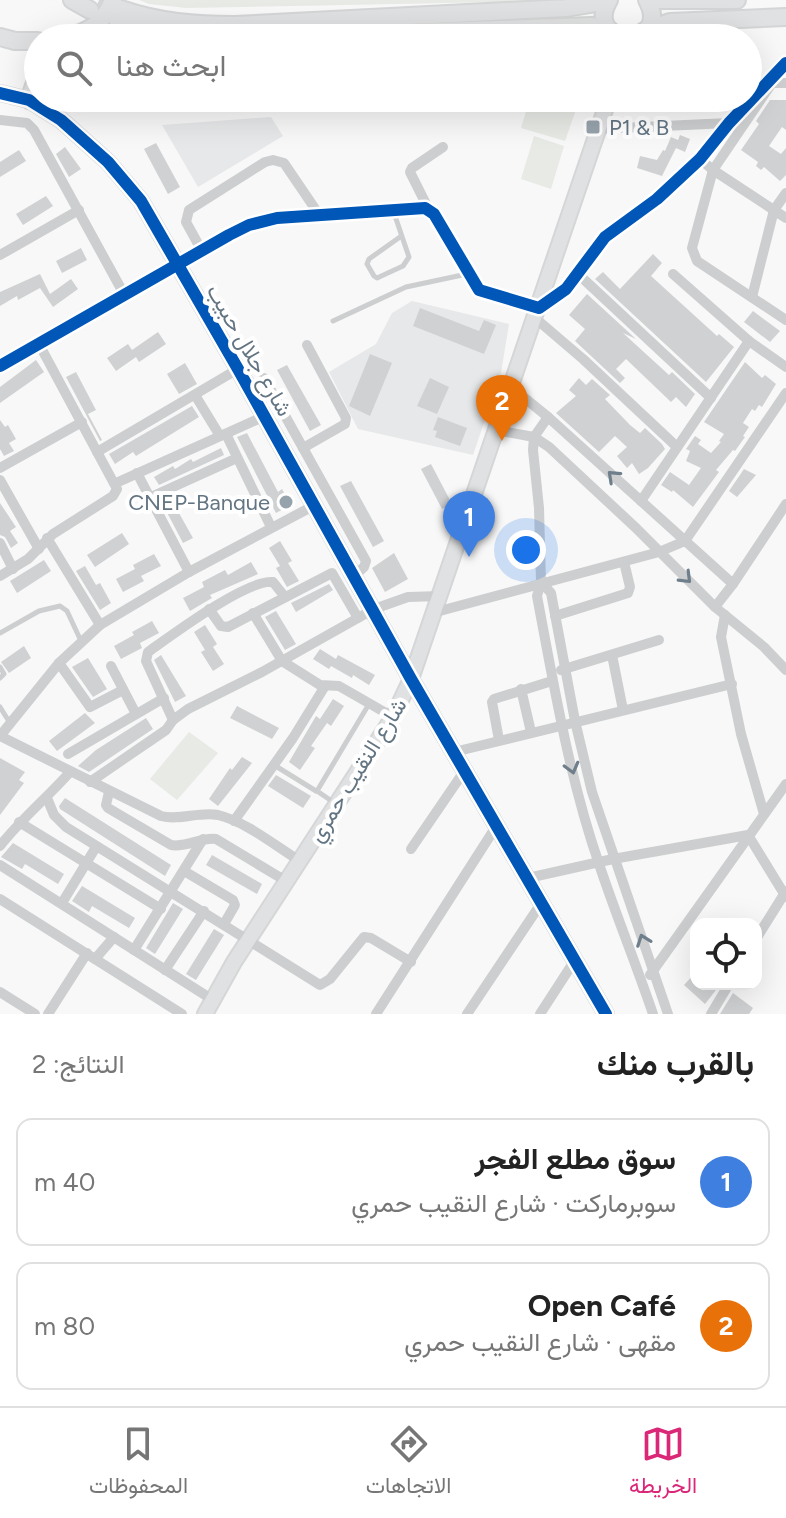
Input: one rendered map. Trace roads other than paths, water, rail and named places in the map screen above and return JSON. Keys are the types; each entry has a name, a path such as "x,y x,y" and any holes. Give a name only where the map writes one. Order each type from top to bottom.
{"main road":[{"path":"72,0 90,10"},
{"path":"641,24 652,15 647,0"},
{"path":"658,0 737,0"},
{"path":"97,24 121,8 174,14 340,12 361,17 566,8 609,1 604,16 614,24"},
{"path":"121,8 143,24"},
{"path":"663,24 786,17"}],"street":[{"path":"762,89 786,63"},
{"path":"768,83 786,83"},
{"path":"762,92 768,83"},
{"name":"شارع جلال حبيب","path":"0,93 24,99"},
{"name":"شارع جلال حبيب","path":"51,112 94,147 127,182 238,369 411,679 606,1014"},
{"name":"شارع النقيب حمري","path":"205,1014 286,881 393,717 411,679 604,112"},
{"path":"537,313 563,292 605,237 657,199 700,159 740,112"},
{"path":"750,112 713,170 692,248 697,261 786,320"},
{"path":"0,120 31,125 125,296"},
{"path":"598,129 729,123"},
{"path":"429,210 410,172 443,147"},
{"path":"700,159 786,218"},
{"path":"202,251 187,226 189,210 265,162 273,160 284,163 320,216"},
{"path":"752,297 774,210 786,193"},
{"path":"0,366 229,235 265,220 418,207 434,214 475,287 483,293 537,313 677,447"},
{"path":"0,255 79,210"},
{"path":"577,273 711,398"},
{"path":"673,274 749,341 786,367"},
{"path":"641,501 749,341"},
{"path":"0,576 39,549 47,538 113,496 117,489 39,344"},
{"path":"303,448 335,431 345,424 346,418 307,345"},
{"path":"97,452 238,369"},
{"path":"264,378 366,561 354,576"},
{"path":"511,387 733,584"},
{"path":"436,612 624,562 685,541 786,393"},
{"path":"195,395 237,458 271,527"},
{"path":"116,483 265,416"},
{"path":"548,417 534,437 533,467 539,508 541,582 537,596 561,725 598,863 653,1014"},
{"path":"0,468 82,422"},
{"path":"496,430 534,437 549,447 715,607 764,647 786,670"},
{"path":"151,497 237,458"},
{"path":"137,473 189,572"},
{"path":"0,480 39,549"},
{"path":"715,607 786,504"},
{"path":"300,861 234,821 208,814 171,818 109,792 0,736 59,663 100,625 189,572 315,505"},
{"path":"47,538 100,625"},
{"path":"0,543 13,569"},
{"path":"555,616 628,593 630,587 624,562"},
{"path":"209,609 223,627 228,627 332,573 358,618"},
{"path":"173,720 150,673 146,655 209,609 266,582 273,582 285,597"},
{"path":"541,582 551,593 564,668 592,792 668,1014"},
{"path":"90,782 166,730 173,720 231,685 282,661 374,609 408,597 441,596"},
{"path":"253,613 282,661 325,686 339,686 393,717"},
{"path":"725,615 721,637 751,774 764,814"},
{"path":"499,740 493,700 552,677 564,668 659,640"},
{"path":"612,655 623,710"},
{"path":"59,663 90,707 123,690"},
{"path":"111,666 136,714"},
{"path":"454,752 732,684"},
{"path":"234,821 325,686"},
{"path":"521,689 531,732"},
{"path":"68,754 164,698"},
{"path":"411,849 465,770"},
{"path":"0,846 19,822 47,798 70,772"},
{"path":"642,980 654,972 786,784"},
{"path":"109,792 108,808 171,845 183,846 203,839 216,839 286,881"},
{"path":"580,797 592,792"},
{"path":"47,798 59,821 96,847 320,985 330,979 364,937 371,938 411,962"},
{"path":"19,822 161,909"},
{"path":"376,1014 497,825"},
{"path":"528,878 748,835"},
{"path":"748,835 785,894 762,930"},
{"path":"134,950 203,839"},
{"path":"62,903 96,847"},
{"path":"0,865 213,1000"},
{"path":"184,871 233,900 235,905 224,924"},
{"path":"0,899 182,1014"},
{"path":"467,1014 542,902"},
{"path":"165,970 204,911"},
{"path":"48,1014 91,956 114,937"},
{"path":"540,1014 575,960"},
{"path":"711,1014 725,990"},
{"path":"0,992 35,1014"}],"lane":[{"path":"393,210 409,257 406,262 377,278 367,264 369,259 400,237"},
{"path":"333,321 406,287 467,274"},
{"path":"0,633 39,611 60,606 67,611 81,641"},
{"path":"0,667 4,674 0,678"},
{"path":"317,791 369,704"},
{"path":"0,707 11,723"},
{"path":"273,765 337,805"}],"tunnel":[{"path":"99,0 121,9"}],"place":[{"name":"P1 & B","path":"593,127"},
{"name":"Open Café","path":"502,441"},
{"name":"CNEP-Banque","path":"286,502"},
{"name":"سوق مطلع الفجر","path":"469,557"}]}
